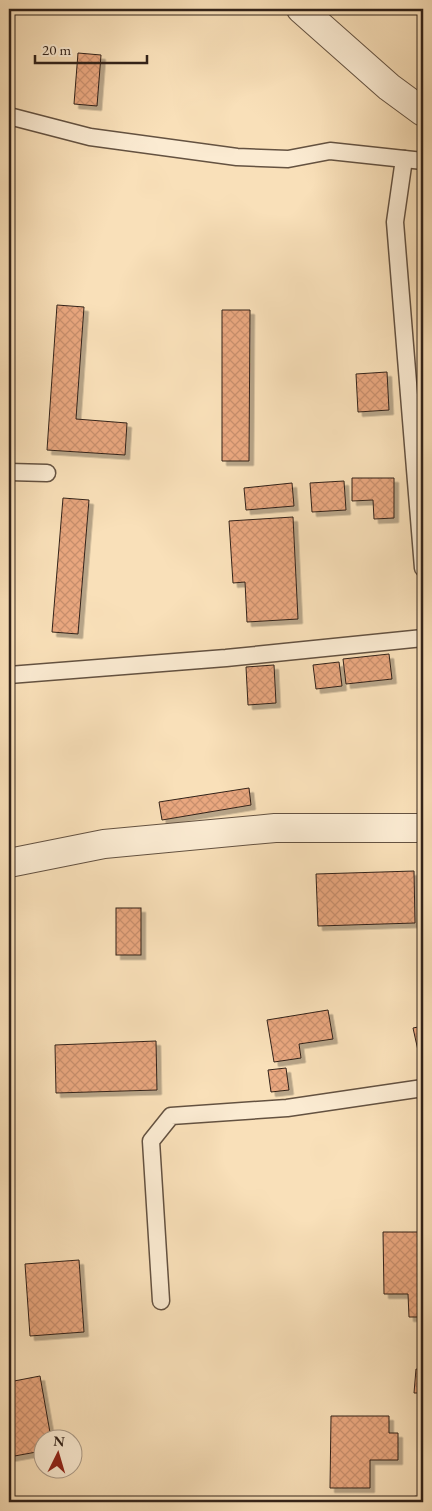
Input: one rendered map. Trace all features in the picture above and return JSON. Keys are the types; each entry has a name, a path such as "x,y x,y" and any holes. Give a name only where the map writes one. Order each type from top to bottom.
{"street":[{"path":"302,9 388,87 423,112"},
{"path":"9,863 104,844 275,828 423,828"}],"lane":[{"path":"9,116 90,137 237,157 288,159 330,151 423,161"},
{"path":"404,159 395,222 423,568"},
{"path":"9,472 46,473"},
{"path":"9,676 226,658 423,638"},
{"path":"161,1302 151,1141 171,1116 287,1108 423,1088"}],"path":[{"path":"290,1502 423,1497"}],"building":[{"path":"78,53 101,55 97,106 74,104"},
{"path":"57,305 84,307 76,419 127,423 125,455 47,450"},
{"path":"222,310 250,310 249,461 222,461"},
{"path":"419,351 423,351 423,405"},
{"path":"387,372 389,410 358,412 356,374"},
{"path":"352,478 394,478 394,518 374,519 373,500 352,501"},
{"path":"344,481 346,510 312,512 310,483"},
{"path":"292,483 294,506 246,510 244,488"},
{"path":"63,498 89,500 78,634 52,632"},
{"path":"293,517 298,619 247,622 245,582 233,583 229,521"},
{"path":"389,654 392,679 346,684 343,659"},
{"path":"339,662 342,686 316,689 313,665"},
{"path":"274,665 276,703 248,705 246,667"},
{"path":"249,788 251,805 162,820 159,802"},
{"path":"414,871 415,923 318,926 316,874"},
{"path":"116,908 141,908 141,955 116,955"},
{"path":"328,1010 333,1039 299,1044 301,1058 274,1062 267,1020"},
{"path":"423,1026 423,1054 419,1055 413,1028"},
{"path":"156,1041 157,1090 56,1093 55,1045"},
{"path":"286,1068 289,1090 271,1092 268,1070"},
{"path":"383,1232 423,1232 423,1317 409,1317 408,1294 384,1294"},
{"path":"79,1260 84,1332 30,1336 25,1264"},
{"path":"416,1369 423,1370 423,1393 414,1393"},
{"path":"40,1376 49,1428 32,1428 32,1453 9,1457 9,1382"},
{"path":"331,1416 389,1416 389,1433 398,1433 398,1460 370,1460 370,1488 330,1488"}]}
